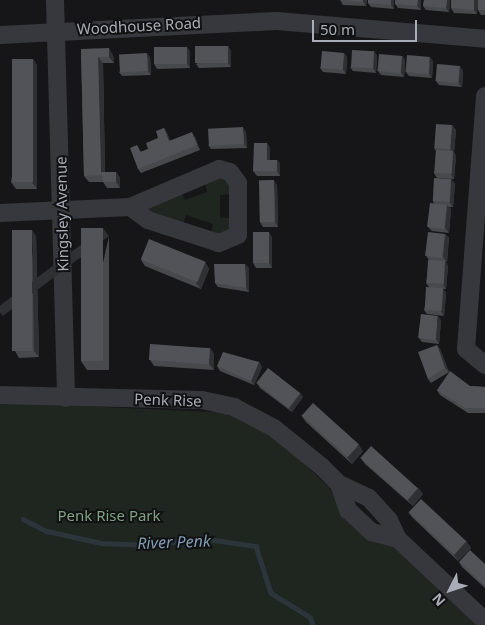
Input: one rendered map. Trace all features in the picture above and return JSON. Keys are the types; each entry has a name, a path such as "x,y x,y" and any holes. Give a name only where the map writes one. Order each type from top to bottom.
{"street":[{"name":"Kingsley Avenue","path":"56,0 59,30 66,398"},
{"name":"Woodhouse Road","path":"0,34 277,21 485,39"},
{"path":"485,96 466,349 485,365"},
{"path":"0,213 130,207 219,169 230,172 238,183 238,235 219,243 148,220 130,207"},
{"name":"Penk Rise","path":"0,395 202,400 234,407 274,428 339,484 369,498 389,520 398,539 485,621"}],"green space":[{"path":"221,175 229,180 231,194 220,195 220,218 232,218 233,228 223,236 211,234 213,224 186,215 183,225 146,212 147,204 181,191 185,200 207,192 205,183"},
{"name":"Penk Rise Park","path":"0,402 231,413 269,432 329,487 343,511 395,544 476,625 0,625"}],"building":[{"path":"340,0 363,0 363,2"},
{"path":"368,0 391,0 391,5 368,3"},
{"path":"395,0 418,0 417,6 395,4"},
{"path":"424,0 447,0 446,8 423,6"},
{"path":"451,0 474,0 474,10 451,8"},
{"path":"478,0 485,0 485,10 478,10"},
{"path":"195,46 228,46 228,63 195,63"},
{"path":"154,47 187,47 187,64 154,64"},
{"path":"109,48 109,57 98,57 101,172 116,172 116,182 103,182 102,175 84,176 81,49"},
{"path":"352,50 374,51 373,68 351,67"},
{"path":"322,51 344,53 342,70 321,68"},
{"path":"147,53 148,71 120,72 119,54"},
{"path":"379,54 402,56 400,73 378,71"},
{"path":"407,55 430,57 428,74 406,72"},
{"path":"12,59 33,59 33,182 12,182"},
{"path":"437,64 460,66 458,83 436,81"},
{"path":"436,124 452,125 450,149 434,148"},
{"path":"243,127 244,144 209,146 208,129"},
{"path":"164,128 169,141 192,132 197,145 138,169 130,148 137,145 140,152 148,149 146,143 158,138 156,131"},
{"path":"254,143 267,143 267,160 277,160 277,171 253,171"},
{"path":"436,150 453,151 452,174 435,173"},
{"path":"434,178 451,179 450,202 433,201"},
{"path":"259,180 274,180 275,222 260,222"},
{"path":"430,203 447,205 444,229 427,227"},
{"path":"81,228 103,228 103,361 81,361"},
{"path":"12,230 32,230 32,351 12,351"},
{"path":"253,232 269,232 269,263 253,263"},
{"path":"428,232 445,234 442,258 425,256"},
{"path":"149,239 206,262 197,282 141,259"},
{"path":"428,260 445,261 444,284 427,283"},
{"path":"214,264 245,264 246,288 215,283"},
{"path":"426,287 443,288 442,311 425,310"},
{"path":"421,314 438,316 435,340 418,338"},
{"path":"150,344 210,348 209,364 149,360"},
{"path":"437,345 445,368 428,379 418,352"},
{"path":"223,352 259,362 251,381 217,366"},
{"path":"268,368 300,393 289,408 256,383"},
{"path":"450,371 470,386 485,387 485,408 465,408 437,390"},
{"path":"313,403 359,444 348,457 302,416"},
{"path":"371,446 418,488 407,500 360,458"},
{"path":"421,499 466,541 454,554 409,512"},
{"path":"470,550 485,564 484,585 459,562"}],"waterway":[{"name":"River Penk","path":"23,519 47,531 101,543 151,545 200,538 256,546 271,593 310,617 313,625"}]}
